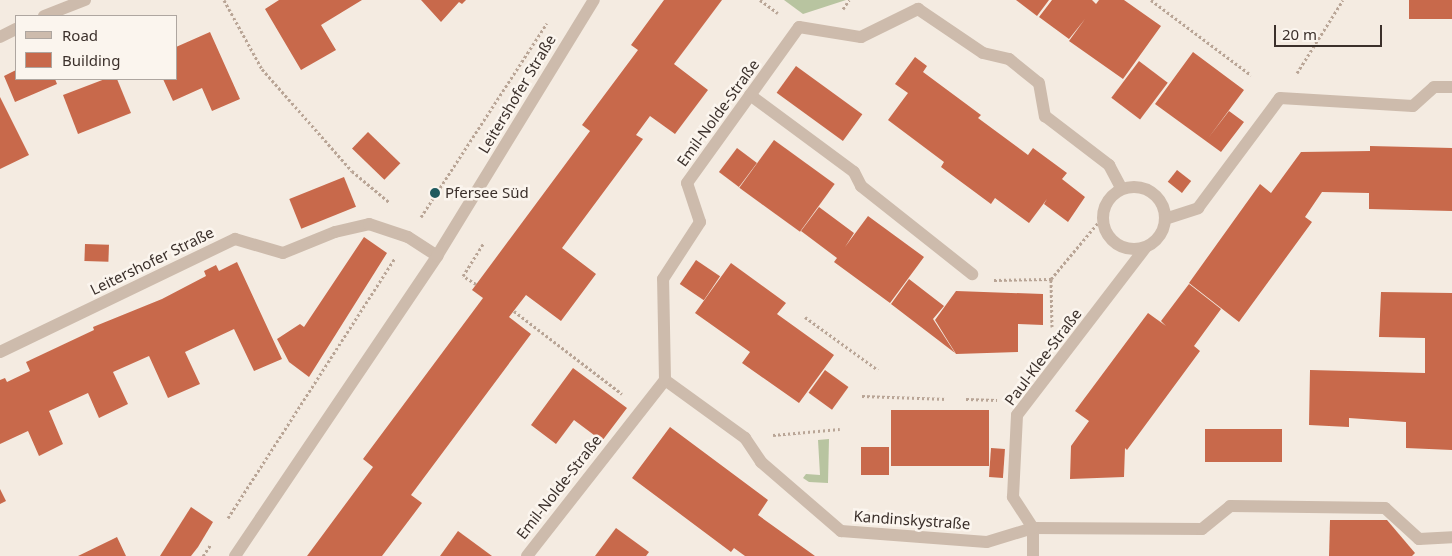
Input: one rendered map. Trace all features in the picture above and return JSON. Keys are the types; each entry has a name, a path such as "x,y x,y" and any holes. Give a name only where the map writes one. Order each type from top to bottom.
{"street":[{"path":"49,9 85,0"},
{"name":"Leitershofer Straße","path":"235,556 437,256 594,0"},
{"path":"921,5 983,54 1009,59 1039,83 1045,116 1109,165 1122,189"},
{"name":"Emil-Nolde-Straße","path":"527,556 640,408 664,380 663,279 700,222 687,183 799,28 861,37 921,5"},
{"path":"0,37 15,30"},
{"path":"1166,219 1198,208 1280,98 1413,106 1434,87 1452,87"},
{"path":"750,95 854,172 861,186 972,274"},
{"path":"1143,188 1152,192 1164,209 1166,219 1159,236 1145,248 1125,248 1116,244 1104,228 1102,218 1108,201 1122,189 1143,188"},
{"name":"Leitershofer Straße","path":"0,352 235,239 283,253 335,232 369,224 408,237 437,256"},
{"name":"Paul-Klee-Straße","path":"1033,528 1014,497 1017,415 1145,248"},
{"name":"Kandinskystraße","path":"664,380 745,438 760,462 842,531 987,542 1033,528 1202,529 1230,506 1385,508 1419,539 1452,537"},
{"path":"1033,528 1033,556"}],"path":[{"path":"224,0 262,69 352,171 395,207"},
{"path":"1151,0 1251,76"},
{"path":"1280,98 1343,0"},
{"name":"Leitershofer Straße","path":"224,522 552,16"},
{"path":"1060,360 1052,344 1051,279 1102,218"},
{"path":"476,284 463,276 483,244"},
{"path":"972,274 981,280 1051,279"},
{"path":"514,311 640,408"},
{"path":"805,317 878,370"},
{"path":"862,396 947,399"},
{"path":"745,438 840,429"},
{"path":"203,556 214,539"}],"green space":[{"path":"784,0 846,0 803,14"},
{"path":"829,439 828,483 809,482 803,478 806,474 820,475 818,440"}],"building":[{"path":"279,0 362,0 321,25 336,50 301,70 265,9"},
{"path":"421,0 466,0 462,4 459,2 441,22"},
{"path":"664,0 722,0 674,64 708,90 675,134 650,116 636,135 643,139 562,248 596,274 561,321 526,295 509,317 531,334 411,495 422,503 382,556 307,556 373,467 363,459 483,298 472,290 590,131 582,125 638,50 631,45"},
{"path":"1016,0 1049,0 1037,16"},
{"path":"1052,0 1092,0 1096,4 1099,0 1124,0 1161,26 1123,79 1069,41 1085,19 1069,39 1039,17"},
{"path":"1409,0 1452,0 1452,19 1409,19"},
{"path":"210,32 240,99 212,111 202,88 173,101 163,80 178,80 178,46"},
{"path":"1193,52 1244,90 1209,137 1229,111 1244,122 1221,152 1155,104"},
{"path":"915,57 927,66 923,72 981,115 978,118 1028,155 1033,148 1067,173 1062,179 1085,197 1068,222 1044,204 1047,199 1029,223 995,198 991,204 941,167 944,162 888,120 908,93 895,84"},
{"path":"1139,61 1168,83 1140,119 1111,98"},
{"path":"796,66 862,114 843,141 777,93"},
{"path":"15,70 15,80 55,80 57,84 15,102 4,76"},
{"path":"102,80 117,80 131,113 78,134 63,95"},
{"path":"0,97 29,155 0,169"},
{"path":"368,132 400,163 384,180 352,149"},
{"path":"774,140 835,184 800,232 739,188"},
{"path":"1370,146 1452,148 1452,211 1369,209 1369,193 1322,192 1305,217 1312,222 1239,322 1189,283 1260,184 1271,193 1301,152 1370,151"},
{"path":"737,148 757,163 739,187 719,172"},
{"path":"1177,170 1191,181 1182,193 1168,182"},
{"path":"344,177 356,207 301,229 289,199"},
{"path":"819,207 854,233 845,247 868,216 924,257 890,303 834,262 837,258 801,231"},
{"path":"364,237 387,253 309,377 289,362 277,339 300,324 304,327"},
{"path":"85,244 109,245 108,262 84,261"},
{"path":"696,260 720,276 704,300 680,284"},
{"path":"237,262 282,359 254,371 234,329 185,352 200,384 168,398 149,356 113,372 128,404 99,418 88,393 49,411 63,444 39,456 28,431 0,444 0,380 5,378 7,382 30,371 26,362 94,330 93,327 162,299 206,276 204,271 216,265 219,271"},
{"path":"731,263 786,303 777,314 834,355 799,403 742,363 750,352 695,313"},
{"path":"909,279 944,306 933,319 955,353 891,304"},
{"path":"1189,284 1221,309 1194,346 1200,351 1127,450 1125,448 1124,477 1070,479 1071,446 1089,421 1075,411 1148,313 1166,326 1161,321"},
{"path":"956,291 1043,294 1043,325 1018,324 1018,352 956,354 935,320"},
{"path":"1381,292 1452,293 1452,450 1406,448 1406,422 1349,418 1349,427 1309,425 1310,370 1425,373 1425,338 1379,337"},
{"path":"573,368 627,408 602,441 574,420 556,444 531,425"},
{"path":"825,370 848,387 832,410 809,393"},
{"path":"891,410 989,410 989,466 891,466"},
{"path":"670,427 768,500 758,515 815,556 745,556 734,548 731,552 632,478"},
{"path":"1205,429 1282,429 1282,462 1205,462"},
{"path":"861,447 889,447 889,475 861,475"},
{"path":"991,448 1005,449 1003,478 989,477"},
{"path":"0,489 6,501 0,504"},
{"path":"191,507 213,522 198,547 191,556 160,556"},
{"path":"1330,520 1387,520 1415,553 1412,556 1329,556"},
{"path":"616,528 649,552 646,556 595,556"},
{"path":"458,531 473,542 492,556 440,556"},
{"path":"117,537 126,556 78,556 111,540"}],"place":[{"name":"Pfersee Süd","path":"435,193"}]}
